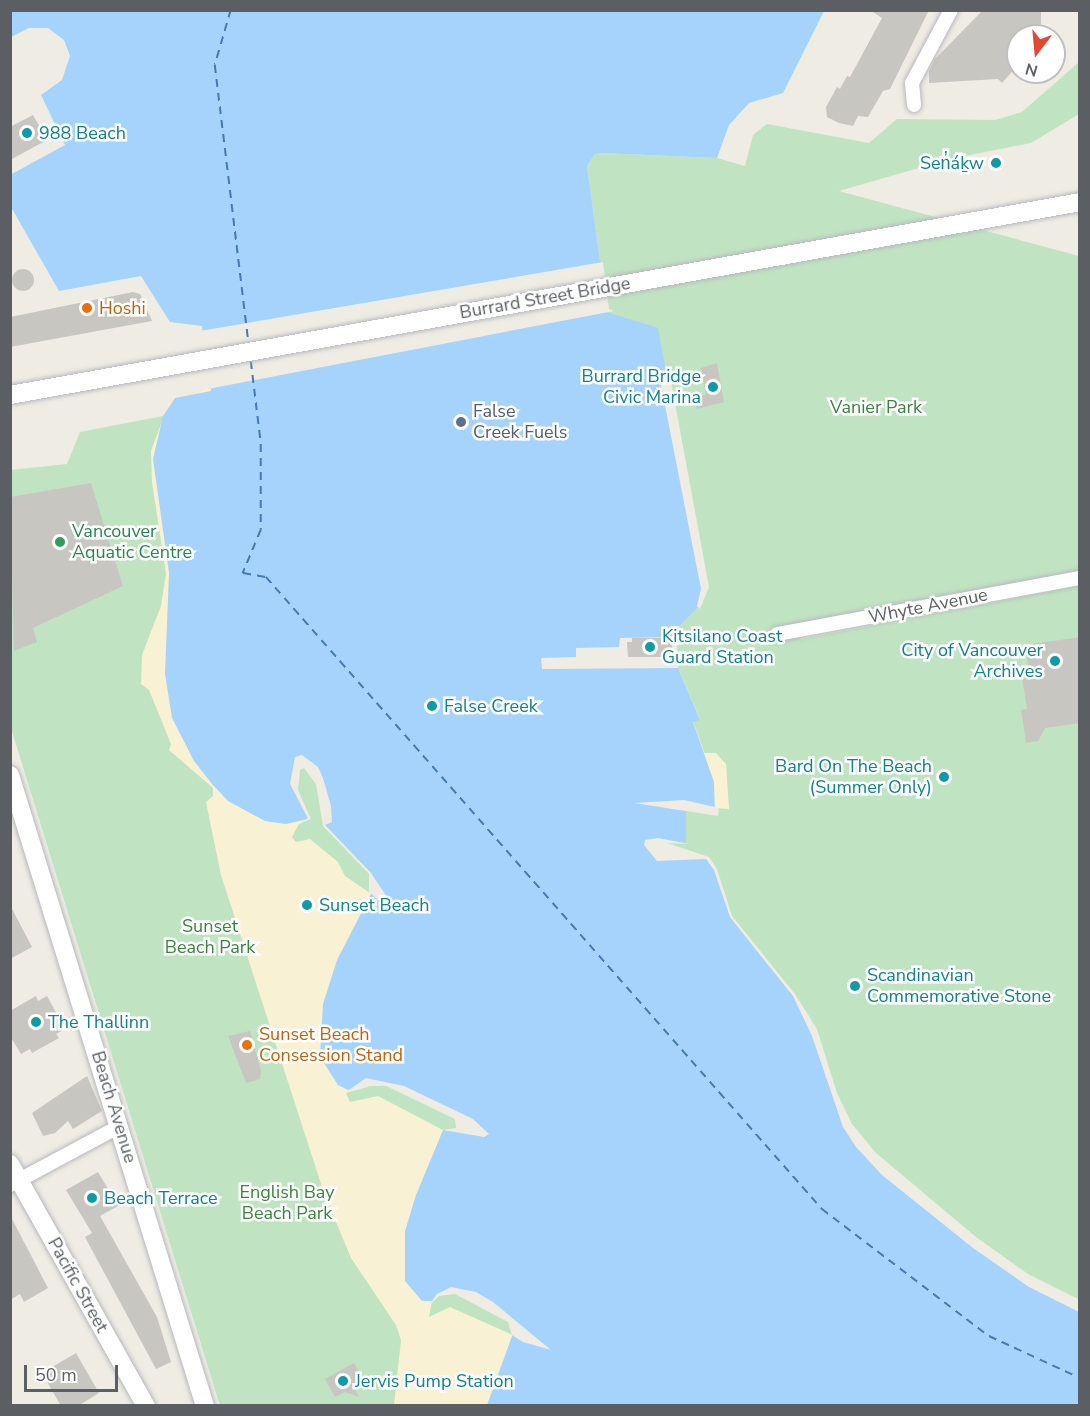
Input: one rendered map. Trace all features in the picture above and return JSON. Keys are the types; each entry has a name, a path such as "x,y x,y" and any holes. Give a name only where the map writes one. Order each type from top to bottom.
{"main road":[{"name":"Burrard Street Bridge","path":"10,395 1080,202"},
{"name":"Beach Avenue","path":"10,774 120,1126 204,1406"},
{"name":"Pacific Street","path":"10,1164 15,1183 146,1406"}],"street":[{"path":"914,105 912,83 951,10"},
{"name":"Whyte Avenue","path":"777,634 1080,578"},
{"path":"15,1183 120,1126"}],"green space":[{"name":"Vanier Park","path":"1079,62 1079,114 1031,143 950,159 839,191 1079,256 1079,571 795,624 801,639 1079,586 1079,1304 1026,1276 974,1239 874,1156 850,1126 665,845 710,768 693,721 700,719 678,668 677,628 607,312 587,166 595,154 602,153 717,158 745,166 753,135 767,124 869,143 897,119 995,120 1022,112 1054,84 1066,84 1066,73"},
{"path":"163,416 297,797 297,769 307,767 371,873 374,883 367,1083 387,1083 460,1121 437,1294 455,1291 510,1320 515,1328 487,1405 220,1405 217,1396 11,728 10,470 67,464 80,432"}],"sand":[{"name":"Sunset Beach","path":"211,385 290,784 308,819 299,824 292,837 296,842 310,839 338,862 345,876 377,898 387,1081 346,1093 350,1102 378,1096 443,1130 459,1133 451,1287 432,1301 429,1317 450,1307 515,1336 539,1405 394,1405 401,1340 396,1325 351,1258 324,1193 221,875 206,802 213,796 213,788 169,750 171,744 149,690 141,684 142,655 161,606 166,574 152,482 151,451 169,402 188,401"},
{"path":"705,753 716,753 726,764 729,809 712,808 631,771"}],"water":[{"name":"False Creek","path":"11,10 824,11 783,93 749,103 729,125 717,158 602,153 595,154 587,166 607,312 658,328 706,588 701,604 677,628 678,668 700,720 693,722 714,782 715,815 686,811 686,843 667,840 664,843 706,859 714,870 730,917 793,996 814,1030 834,1094 850,1126 874,1156 923,1199 1026,1276 1079,1304 1079,1405 487,1405 515,1328 510,1320 455,1291 437,1294 432,1301 422,1301 405,1281 405,1231 416,1195 443,1130 458,1131 460,1121 387,1083 367,1083 348,1090 338,1085 320,1057 323,1004 337,960 371,894 371,873 325,825 319,783 307,767 297,769 297,797 308,819 286,824 265,821 228,801 212,784 194,761 172,718 165,674 169,573 153,459 163,416 175,398 211,391 202,326 170,322 141,276 59,291 11,207 10,175 65,145 41,95 62,80 70,56 64,40 48,28 29,28 11,37"}],"pier":[{"path":"603,262 609,309 614,311 208,389 200,331"},
{"path":"664,375 670,376 709,587 700,609 697,606 701,589 660,380"},
{"path":"677,637 678,668 542,669 541,658 576,657 576,648 619,647 620,638"},
{"path":"302,755 318,767 323,778 331,806 332,822 325,825 371,873 395,909 389,909 369,892 369,874 323,826 316,784 304,768 300,770 298,790 311,819 299,824 308,818 290,784 295,757"},
{"path":"684,800 719,808 718,816 634,803"},
{"path":"658,838 689,844 667,843 709,857 717,869 732,916 795,994 817,1029 837,1093 852,1124 876,1153 976,1237 1028,1274 1080,1300 1079,1312 1029,1287 973,1248 882,1175 856,1147 843,1127 812,1036 793,996 730,917 714,870 706,859 657,861 644,845 645,840"},
{"path":"366,1078 404,1086 473,1119 489,1134 484,1137 443,1130 456,1128 455,1119 386,1086 368,1086 346,1092"},
{"path":"451,1287 476,1292 493,1302 551,1350 523,1342 512,1335 508,1322 455,1294 439,1296 431,1304 437,1294"}],"building":[{"path":"870,10 929,10 890,89 883,91 868,117 858,116 853,126 827,117 826,107 837,87 840,89 847,76 850,77 882,18"},
{"path":"983,10 1041,10 1041,24 1006,24 1006,78 1002,83 998,79 929,83 929,71 935,59"},
{"name":"988 Beach","path":"33,115 47,140 10,160 10,127"},
{"path":"23,269 31,272 34,280 31,288 23,291 15,288 12,280 15,272"},
{"path":"133,292 140,294 152,321 10,347 10,317"},
{"name":"Burrard Bridge Civic Marina","path":"717,363 724,402 697,409 694,397 706,395 701,368"},
{"name":"Vancouver Aquatic Centre","path":"91,483 123,586 33,628 37,642 14,651 10,497"},
{"path":"1080,637 1080,723 1045,728 1038,741 1026,743 1021,710 1027,709 1022,678 1030,676 1025,645"},
{"name":"Kitsilano Coast Guard Station","path":"632,638 666,638 666,642 672,642 672,652 666,657 628,657 627,642 632,642"},
{"path":"10,905 32,947 10,959"},
{"name":"The Thallinn","path":"36,996 38,1001 47,996 65,1029 56,1034 59,1038 32,1053 30,1049 21,1054 10,1036 10,1011"},
{"path":"250,1031 261,1071 260,1079 246,1083 228,1036"},
{"path":"87,1076 102,1111 73,1129 68,1121 55,1133 43,1136 32,1113"},
{"path":"98,1172 118,1206 100,1216 157,1317 171,1362 156,1369 85,1237 92,1233 66,1190"},
{"path":"10,1215 48,1288 24,1302 20,1294 10,1300"},
{"path":"76,1353 99,1393 78,1406 61,1406 42,1373"},
{"name":"Jervis Pump Station","path":"354,1363 361,1376 358,1378 361,1384 354,1387 359,1397 345,1392 335,1397 325,1379"}],"ferry route":[{"path":"231,10 215,65 249,344"},
{"path":"251,361 261,444 261,530 243,573 266,577 822,1209 989,1336 1080,1378"}],"place":[{"name":"988 Beach","path":"27,133"},
{"name":"Sen̓áḵw","path":"996,163"},
{"name":"Hoshi","path":"87,308"},
{"name":"Burrard Bridge Civic Marina","path":"713,387"},
{"name":"False Creek Fuels","path":"461,422"},
{"name":"Vancouver Aquatic Centre","path":"60,542"},
{"name":"Kitsilano Coast Guard Station","path":"650,647"},
{"name":"City of Vancouver Archives","path":"1055,661"},
{"name":"False Creek","path":"432,706"},
{"name":"Bard On The Beach (Summer Only)","path":"944,777"},
{"name":"Sunset Beach","path":"307,905"},
{"name":"Scandinavian Commemorative Stone","path":"855,986"},
{"name":"The Thallinn","path":"36,1022"},
{"name":"Sunset Beach Consession Stand","path":"247,1045"},
{"name":"Beach Terrace","path":"92,1198"},
{"name":"Jervis Pump Station","path":"343,1381"}],"park label":[{"name":"Sunset Beach Park","path":"210,937"},
{"name":"English Bay Beach Park","path":"287,1203"}]}
